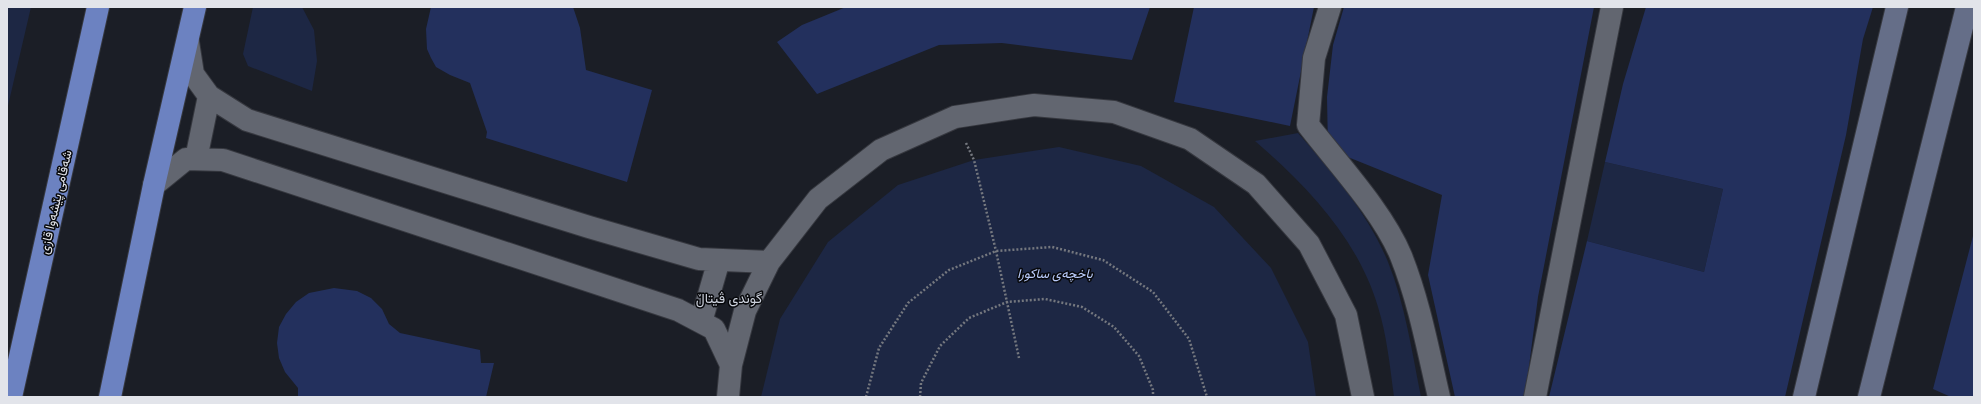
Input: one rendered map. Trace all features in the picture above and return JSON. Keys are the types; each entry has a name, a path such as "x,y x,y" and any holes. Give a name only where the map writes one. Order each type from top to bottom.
{"highway":[{"name":"شەقامی پێشەوا قازی","path":"11,397 98,7"},
{"path":"110,397 154,185 195,7"}],"street":[{"path":"1330,7 1314,58 1308,125 1380,219 1400,256 1429,353 1439,397"},
{"path":"1535,397 1612,7"},
{"path":"1804,397 1897,7"},
{"path":"1869,397 1967,7"},
{"path":"188,42 193,74 209,96 247,120 589,227 698,259 769,262"},
{"path":"196,159 209,96"},
{"path":"728,397 731,365 745,312 769,262 818,198 881,150 955,117 1034,105 1114,112 1190,139 1256,184 1309,244 1346,315 1363,397"},
{"path":"154,185 186,159 223,160 678,310 714,328 731,365"},
{"path":"701,322 719,260"}],"path":[{"path":"955,117 974,160 996,251 1019,358"},
{"path":"866,397 879,348 908,303 949,270 996,251 1052,247 1103,260 1153,292 1189,339 1207,397"},
{"path":"920,397 921,383 940,346 969,318 1007,302 1045,299 1082,307 1114,327 1139,356 1153,390 1153,397"}],"green space":[{"path":"7,7 31,7 7,110"},
{"path":"253,7 302,7 314,30 317,61 312,91 248,66 243,54"},
{"path":"1298,133 1324,163 1360,210 1380,244 1399,294 1408,328 1421,397 1394,397 1386,340 1378,307 1369,282 1358,259 1344,236 1311,195 1255,141"},
{"name":"باخچەی ساکورا","path":"1059,147 1141,166 1214,207 1271,268 1308,342 1316,397 761,397 780,319 828,242 898,185 974,160"},
{"path":"1605,162 1723,189 1704,272 1587,241"}],"building":[{"path":"431,7 573,7 580,28 586,70 652,90 627,182 486,138 487,132 470,83 450,75 436,67 427,49 426,29"},
{"path":"846,7 1150,7 1132,60 1002,43 939,45 817,94 777,42 802,25"},
{"path":"1194,7 1314,7 1290,126 1174,102"},
{"path":"1344,7 1594,7 1538,297 1525,397 1455,397 1428,275 1442,195 1328,149 1327,97 1333,45"},
{"path":"1646,7 1873,7 1863,39 1846,135 1785,397 1549,397 1587,241 1704,272 1723,189 1605,162 1623,84"},
{"path":"1973,236 1974,397 1951,397 1933,389"},
{"path":"334,288 357,291 371,298 382,309 389,324 400,333 480,350 481,363 494,363 486,397 298,397 298,388 285,372 279,358 277,343 279,327 286,314 296,302 309,293"}],"district":[{"name":"گوندی ڤیتاڵ","path":"729,298"}]}
